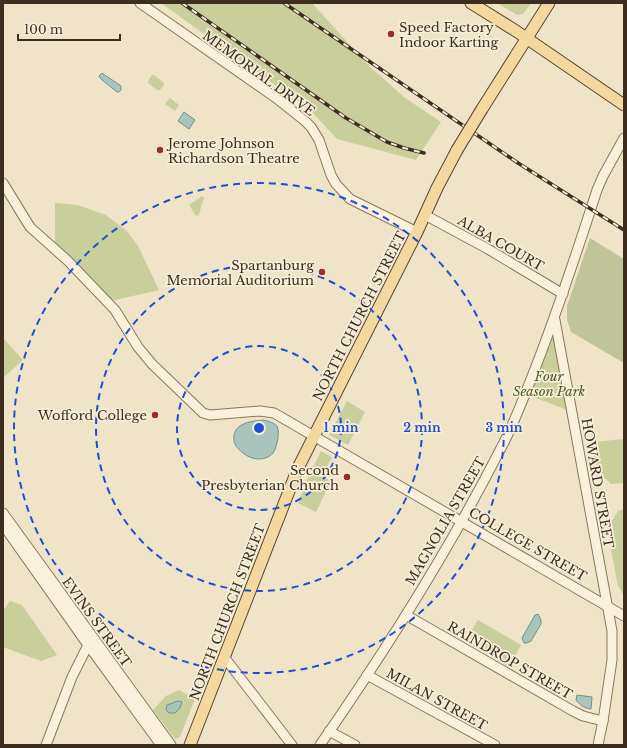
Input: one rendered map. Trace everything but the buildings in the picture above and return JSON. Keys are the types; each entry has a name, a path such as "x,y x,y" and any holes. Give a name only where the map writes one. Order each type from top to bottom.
{"main road":[{"path":"471,3 526,37 624,105"},
{"name":"NORTH CHURCH STREET","path":"190,745 291,485 313,437 457,150 526,37 549,3"}],"street":[{"name":"MEMORIAL DRIVE","path":"140,3 276,98 305,121 319,140 331,175 336,184 350,199 417,232"},
{"name":"MAGNOLIA STREET","path":"320,745 367,675 443,556 501,448 517,414 555,320 597,190 624,138"},
{"name":"COLLEGE STREET","path":"3,183 30,227 68,261 115,310 138,347 152,364 200,410 210,415 260,411 269,412 278,416 624,616"},
{"name":"ALBA COURT","path":"425,215 490,250 563,294"},
{"name":"HOWARD STREET","path":"555,320 612,631 613,650 604,721 598,745"},
{"name":"EVINS STREET","path":"3,513 161,745"},
{"name":"EVINS STREET","path":"3,525 171,745"},
{"name":"RAINDROP STREET","path":"406,615 572,711 583,716 604,721"},
{"path":"46,745 72,677 91,642"},
{"path":"225,658 292,745"},
{"name":"MILAN STREET","path":"367,675 495,745"},
{"path":"330,731 355,745"}],"green space":[{"path":"161,3 312,3 369,66 404,97 441,122 416,160 337,139 311,111"},
{"path":"497,3 531,3 523,14 517,15"},
{"path":"152,75 164,83 160,90 157,90 148,83"},
{"path":"170,98 179,105 175,111 165,104"},
{"path":"202,196 204,198 199,214 196,216 189,205"},
{"path":"55,203 78,205 106,215 127,231 138,246 159,290 111,301 55,244"},
{"path":"590,238 624,259 624,363 571,332 567,320 567,306"},
{"name":"Four Season Park","path":"555,320 573,412 525,394"},
{"path":"3,338 23,360 3,378"},
{"path":"347,401 365,412 348,445 329,435"},
{"path":"624,439 624,483 611,484 597,470 593,442"},
{"path":"321,451 332,457 322,476 331,481 316,512 298,503"},
{"path":"624,509 624,596 618,586 607,529 618,511"},
{"path":"10,601 22,605 57,655 41,661 3,647 3,611"},
{"path":"478,620 521,645 509,667 465,641"},
{"path":"179,690 195,699 180,737 175,739 153,710 166,696"}],"water":[{"path":"102,73 121,86 121,90 119,92 101,79 99,76"},
{"path":"184,112 195,120 189,129 178,121"},
{"path":"263,420 277,426 277,444 273,453 266,458 258,459 249,457 236,447 234,435 236,430 243,424"},
{"path":"538,614 541,624 531,641 524,643 522,638 535,615"},
{"path":"577,695 592,697 591,709 579,704 576,700"},
{"path":"178,701 182,702 180,708 175,713 169,713 166,710 167,705"}],"railway":[{"path":"182,3 346,118 387,142 424,153"},
{"path":"284,3 518,163 624,230"}],"place":[{"name":"Speed Factory Indoor Karting","path":"391,34"},
{"name":"Jerome Johnson Richardson Theatre","path":"160,150"},
{"name":"Spartanburg Memorial Auditorium","path":"322,272"},
{"name":"Wofford College","path":"155,415"},
{"name":"Second Presbyterian Church","path":"347,477"}]}
